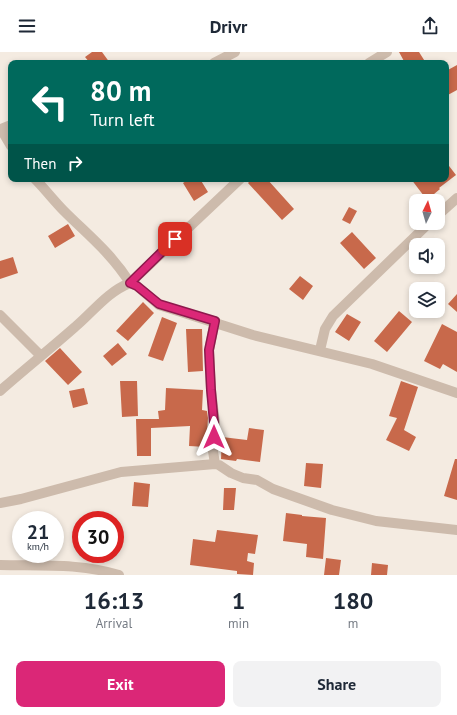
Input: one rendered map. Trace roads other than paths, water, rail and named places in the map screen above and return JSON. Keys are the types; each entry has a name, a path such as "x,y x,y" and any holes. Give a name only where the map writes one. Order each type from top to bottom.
{"street":[{"path":"220,60 235,52"},
{"path":"374,60 387,52"},
{"path":"0,129 8,141"},
{"path":"38,182 63,210 115,262 130,283 137,286 159,304 253,334 320,350 395,371 457,393"},
{"path":"0,391 113,292 130,283 237,182"},
{"path":"445,209 457,198"},
{"path":"320,350 325,329 333,316 423,230"},
{"path":"0,315 41,356"},
{"path":"215,321 209,350 214,423 213,451 215,464"},
{"path":"0,503 121,472 215,464 231,473 257,480 273,489 332,510 376,521 457,530"},
{"path":"0,565 79,567 119,575"}]}
